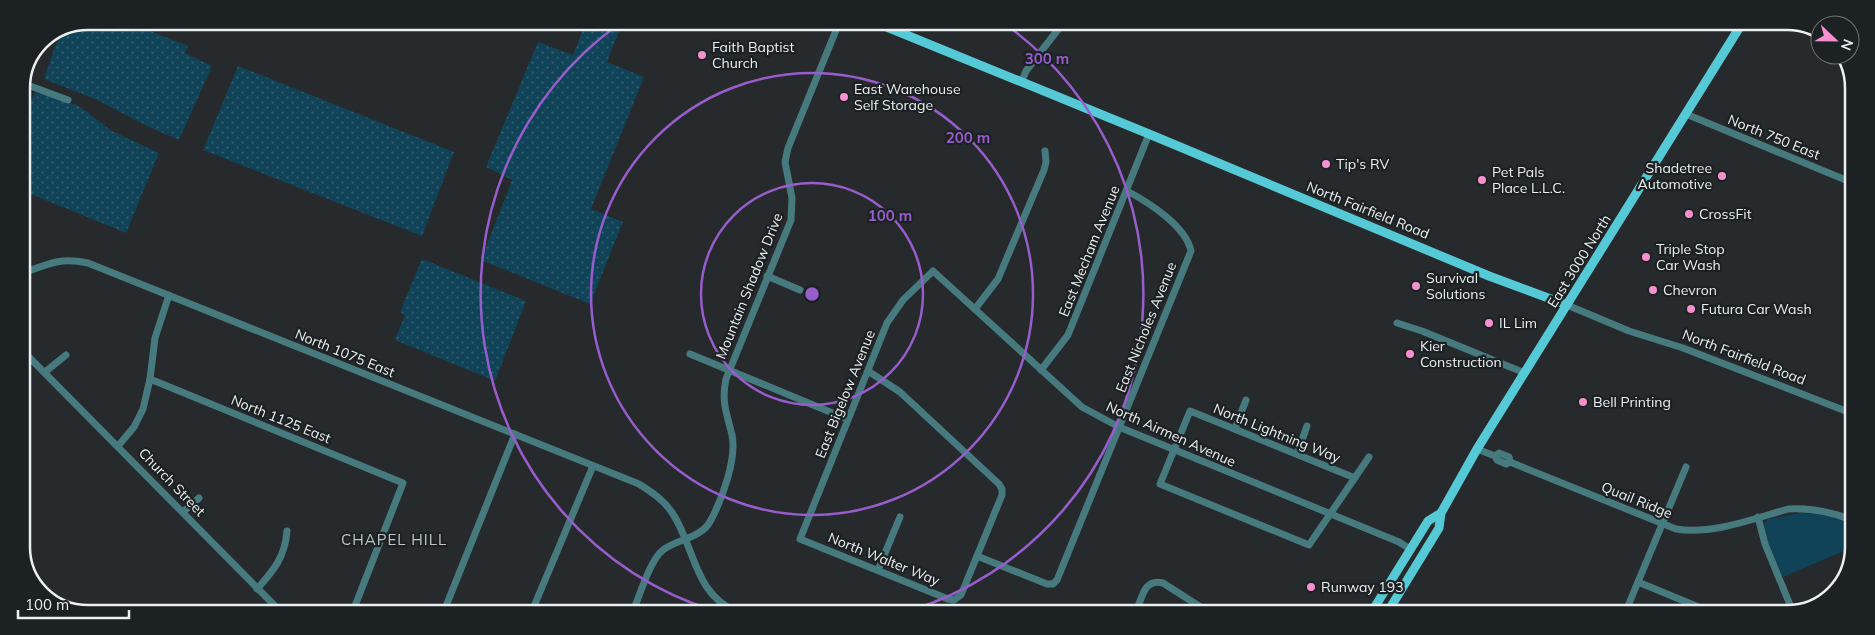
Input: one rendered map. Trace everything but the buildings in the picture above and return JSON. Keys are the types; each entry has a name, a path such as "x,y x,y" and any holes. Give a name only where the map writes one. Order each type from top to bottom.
{"main road":[{"name":"North Fairfield Road","path":"894,30 1022,81 1489,276 1567,305"},
{"name":"East 3000 North","path":"1392,605 1440,528 1441,513 1477,450 1737,30"},
{"name":"East 3000 North","path":"1376,605 1428,521 1441,513"}],"street":[{"name":"Mountain Shadow Drive","path":"636,605 654,562 663,550 702,532 707,526 728,477 733,450 732,436 723,397 729,371 791,220 792,198 785,162 788,148 836,30"},
{"path":"1022,81 1026,71 1058,30"},
{"path":"30,86 68,100"},
{"name":"North 750 East","path":"1686,114 1845,180"},
{"name":"East Mecham Avenue","path":"1041,370 1068,336 1149,134"},
{"path":"975,309 989,293 1003,267 1044,170 1046,162 1045,151"},
{"name":"East Nicholes Avenue","path":"977,556 1047,584 1052,584 1057,580 1191,251 1190,245 1162,212 1127,191"},
{"name":"North 1075 East","path":"30,271 56,261 72,260 88,263 639,484 659,497 673,515 699,576 714,596 726,605"},
{"name":"North Airmen Avenue","path":"933,271 1082,407 1119,427 1174,451 1399,542 1410,549"},
{"name":"East Bigelow Avenue","path":"800,539 847,419 888,323 896,308 933,271"},
{"path":"767,276 800,290"},
{"path":"118,446 134,427 142,409 150,379 155,338 169,295"},
{"name":"North Fairfield Road","path":"1567,305 1629,331 1683,348 1845,411"},
{"path":"1397,323 1422,331 1525,373"},
{"path":"690,354 847,419"},
{"path":"45,372 66,355"},
{"name":"Church Street","path":"30,358 274,605"},
{"path":"868,371 900,392 999,484 1002,489 1002,495 977,556"},
{"name":"North 1125 East","path":"150,379 403,483 355,605"},
{"path":"1235,429 1246,400"},
{"name":"North Lightning Way","path":"1174,451 1190,411 1355,478"},
{"path":"1296,454 1307,426"},
{"path":"446,605 515,434"},
{"name":"Quail Ridge","path":"1477,450 1495,456 1497,460 1506,464 1510,462 1676,529 1689,531 1708,530 1788,509 1801,508 1827,511 1845,518"},
{"path":"1174,451 1160,484 1309,545 1370,457"},
{"path":"535,605 593,466"},
{"path":"1628,605 1686,467"},
{"path":"183,512 200,498"},
{"path":"878,570 900,517"},
{"path":"1758,517 1765,544 1790,605"},
{"path":"257,589 275,569 286,546 287,531"},
{"name":"North Walter Way","path":"800,539 954,600 958,599 977,556"},
{"path":"1638,582 1694,605"},
{"path":"1139,605 1146,589 1151,583 1164,583 1198,605"}],"shaded area":[{"path":"88,30 148,30 188,46 185,53 212,66 179,140 95,99 44,79 58,39 65,34"},
{"path":"583,30 620,30 607,62 644,77 591,209 623,222 590,304 481,260 512,180 486,167 538,42 573,55"},
{"path":"238,66 454,152 422,236 203,150"},
{"path":"35,92 79,106 112,131 159,153 126,233 30,194 30,103"},
{"path":"422,259 526,301 495,381 395,340 405,315 400,312"},
{"path":"1800,513 1827,515 1845,522 1845,551 1783,577 1769,545 1764,524 1768,519"}],"place":[{"name":"Faith Baptist Church","path":"702,55"},
{"name":"East Warehouse Self Storage","path":"844,97"},
{"name":"Tip's RV","path":"1326,164"},
{"name":"Shadetree Automotive","path":"1722,176"},
{"name":"Pet Pals Place L.L.C.","path":"1482,180"},
{"name":"CrossFit","path":"1689,214"},
{"name":"Triple Stop Car Wash","path":"1646,257"},
{"name":"Survival Solutions","path":"1416,286"},
{"name":"Chevron","path":"1653,290"},
{"name":"Futura Car Wash","path":"1691,309"},
{"name":"IL Lim","path":"1489,323"},
{"name":"Kier Construction","path":"1410,354"},
{"name":"Bell Printing","path":"1583,402"},
{"name":"Runway 193","path":"1311,587"}],"district":[{"name":"CHAPEL HILL","path":"394,539"}]}
